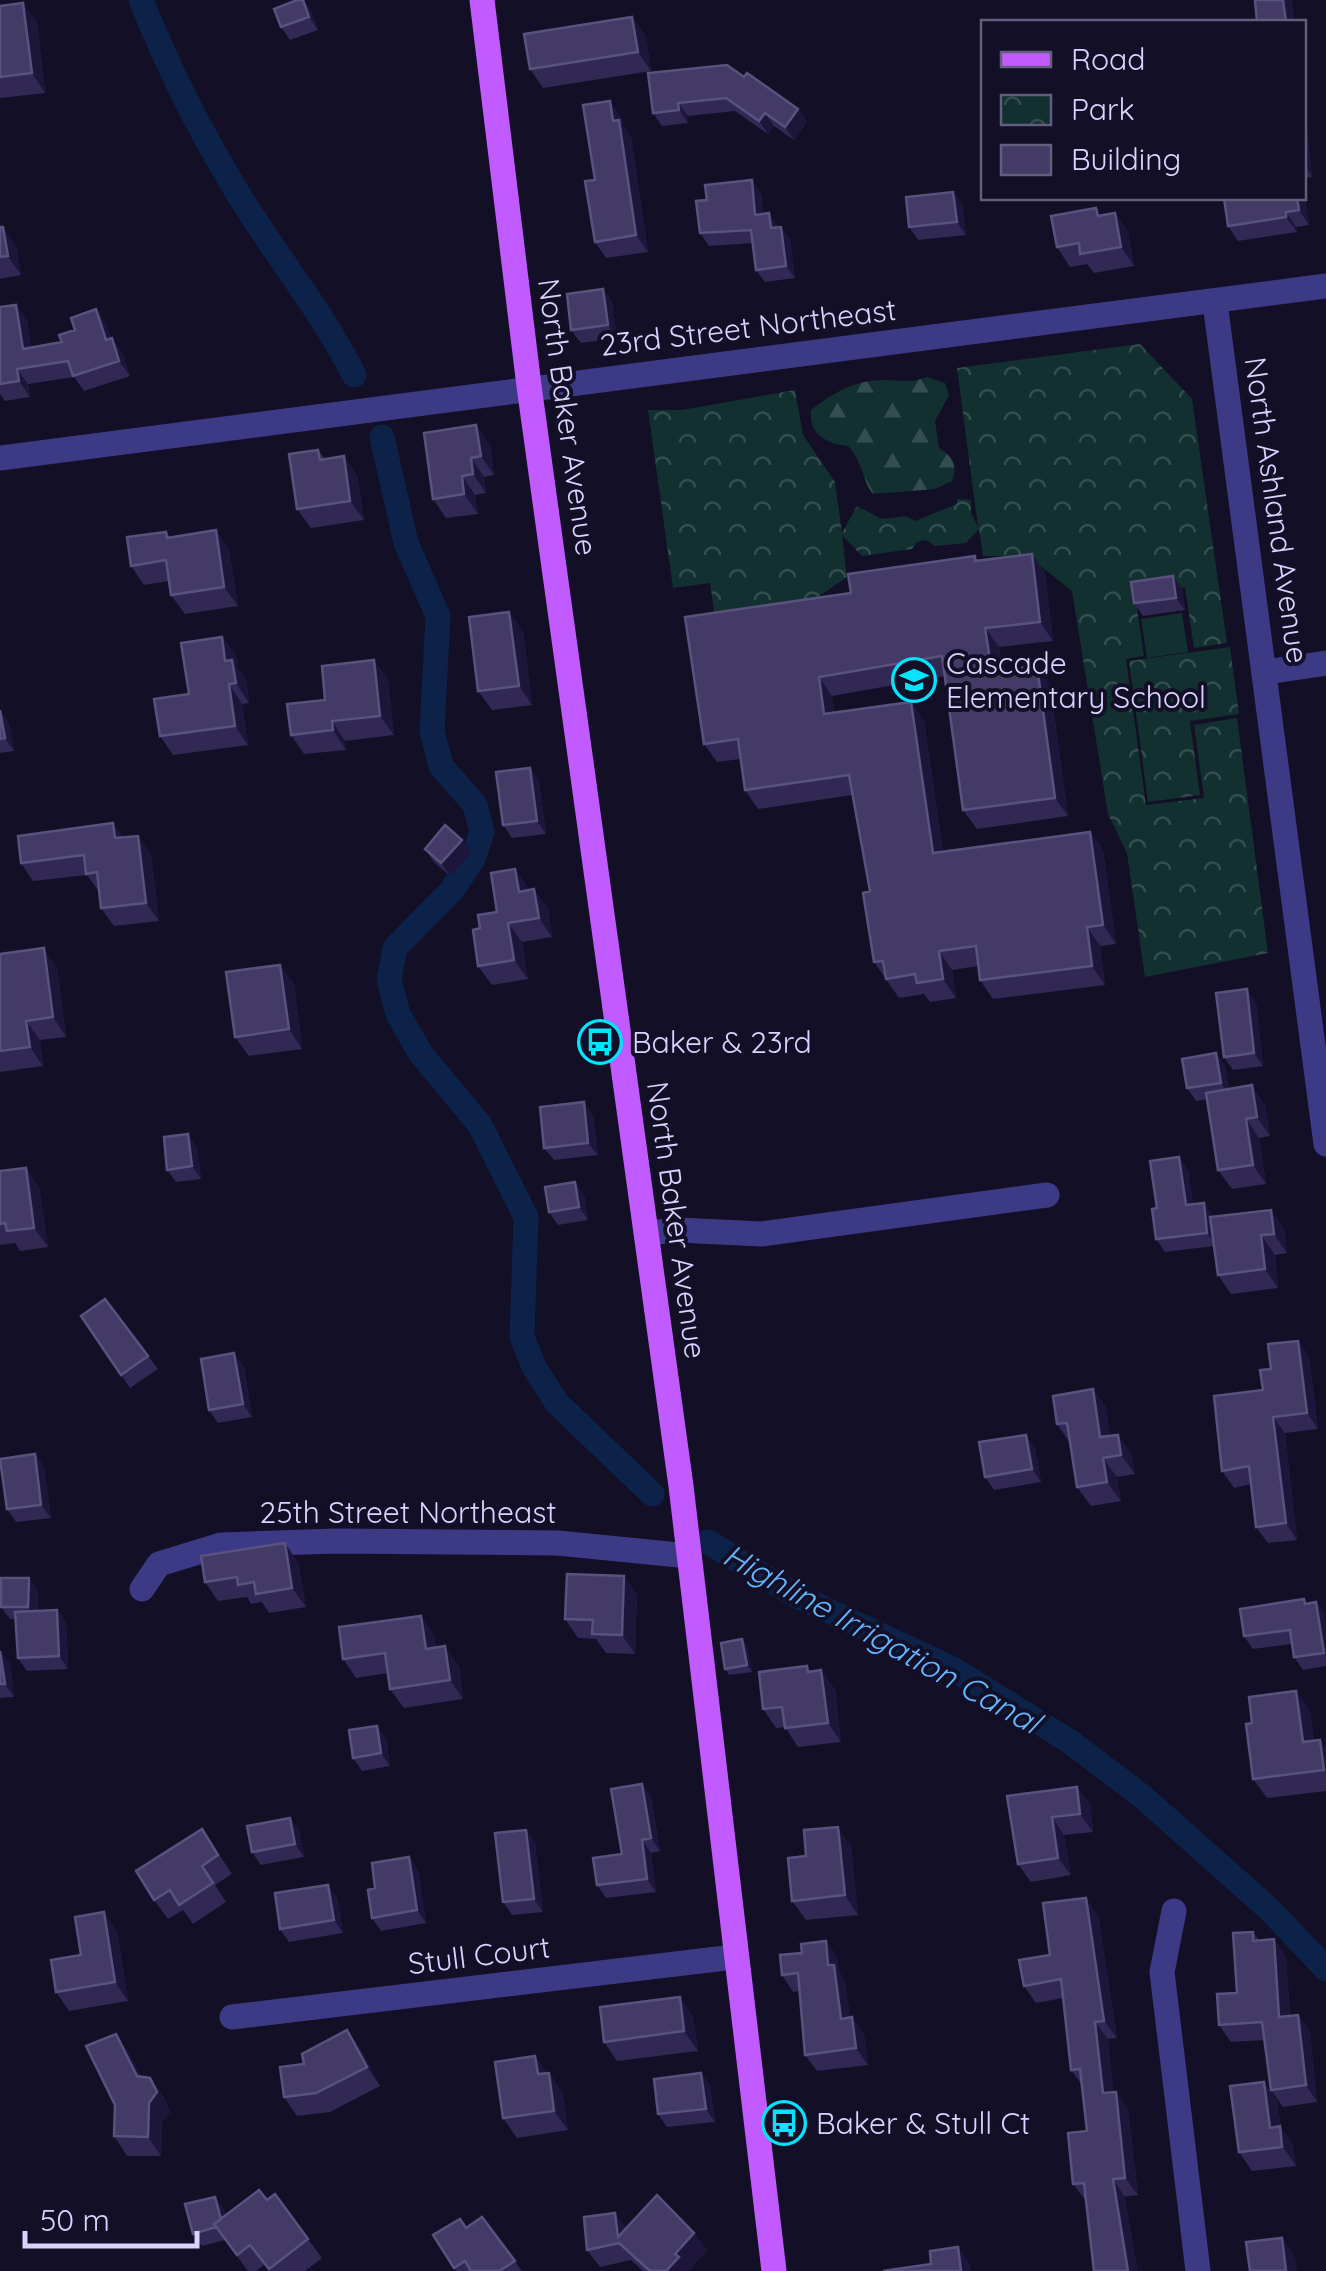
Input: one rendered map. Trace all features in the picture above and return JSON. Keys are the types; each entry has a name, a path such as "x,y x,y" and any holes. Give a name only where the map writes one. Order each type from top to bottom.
{"main road":[{"name":"North Baker Avenue","path":"482,0 529,386 689,1556 774,2271"}],"street":[{"name":"23rd Street Northeast","path":"0,458 529,386 1216,303 1326,286"},
{"name":"North Ashland Avenue","path":"1216,303 1326,1144"},
{"path":"1266,672 1326,663"},
{"path":"646,1234 679,1230 761,1234 1047,1195"},
{"name":"25th Street Northeast","path":"142,1589 160,1564 222,1545 334,1540 558,1543 689,1556"},
{"path":"1174,1911 1162,1972 1198,2271"},
{"name":"Stull Court","path":"232,2017 734,1957"}],"green space":[{"path":"1140,344 1192,399 1227,643 1194,648 1185,587 1135,595 1144,656 1126,659 1146,805 1204,798 1194,725 1237,718 1268,953 1145,977 1127,853 1108,814 1072,591 1028,556 983,556 979,529 966,543 935,546 926,540 917,542 912,549 862,556 842,535 847,577 812,601 716,625 710,583 673,588 648,410 682,410 795,390 803,435 835,482 842,533 857,506 882,519 906,516 915,521 957,504 957,499 971,500 971,513 978,527 957,368"},
{"path":"927,377 945,383 949,395 935,421 939,448 954,466 952,481 935,489 873,494 853,452 848,446 820,436 813,425 811,410 856,384"},
{"path":"1182,613 1188,652 1147,658 1141,619"},
{"path":"1230,647 1239,714 1190,721 1200,795 1148,802 1129,661"}],"building":[{"path":"303,0 309,17 281,27 274,9"},
{"path":"1255,0 1283,0 1286,20 1257,20"},
{"path":"23,3 32,73 0,77 0,6"},
{"path":"632,17 638,52 530,69 524,34"},
{"path":"727,65 744,77 747,73 798,109 785,127 765,113 759,121 726,98 678,103 679,110 653,113 648,73"},
{"path":"610,101 613,121 619,120 636,235 595,242 585,181 595,180 583,105"},
{"path":"752,180 755,215 769,213 771,228 781,227 786,266 756,270 751,230 700,233 696,201 707,200 705,185"},
{"path":"953,192 957,222 909,227 906,197"},
{"path":"1224,200 1297,200 1299,210 1286,212 1286,217 1228,226"},
{"path":"1096,208 1098,216 1115,213 1121,247 1080,254 1079,243 1057,247 1051,216"},
{"path":"3,227 8,256 0,257"},
{"path":"603,289 608,325 571,330 567,294"},
{"path":"16,305 23,349 62,342 59,335 75,330 71,318 96,309 106,340 112,338 119,361 73,376 68,361 17,369 19,381 0,384 0,307"},
{"path":"476,425 481,456 471,458 473,474 462,476 464,494 433,499 424,433"},
{"path":"318,450 320,460 344,456 350,501 297,509 289,454"},
{"path":"216,530 224,587 171,595 166,560 131,566 127,537 166,532 167,538"},
{"path":"1032,554 1040,622 985,628 992,672 1037,666 1055,798 963,810 942,656 819,677 824,714 911,702 933,853 1090,832 1103,925 1087,927 1092,966 980,980 976,946 939,951 943,979 917,983 915,974 886,979 883,961 874,962 863,893 870,891 849,775 745,790 738,739 704,744 685,617 851,593 848,574 975,556 975,561"},
{"path":"1173,576 1176,598 1134,603 1131,582"},
{"path":"509,612 519,686 478,691 469,617"},
{"path":"222,637 225,661 232,660 236,683 229,684 235,726 160,736 154,699 189,694 181,643"},
{"path":"374,660 380,716 332,721 333,730 291,735 287,704 325,700 322,666"},
{"path":"0,710 5,738 0,739"},
{"path":"530,768 537,821 503,825 496,772"},
{"path":"113,823 115,838 138,836 146,903 101,908 97,872 86,874 84,855 21,863 18,836"},
{"path":"445,825 462,840 441,863 425,849"},
{"path":"515,869 519,892 534,889 539,918 508,923 514,960 478,966 473,930 480,928 478,915 497,912 491,873"},
{"path":"44,948 53,1017 26,1021 30,1047 0,1051 0,954"},
{"path":"280,965 289,1029 235,1037 226,972"},
{"path":"1247,989 1254,1053 1224,1057 1216,993"},
{"path":"1216,1053 1221,1083 1187,1088 1182,1059"},
{"path":"1252,1085 1257,1117 1246,1119 1253,1165 1218,1170 1206,1093"},
{"path":"584,1102 588,1143 544,1148 540,1107"},
{"path":"188,1134 192,1166 167,1170 164,1137"},
{"path":"1179,1157 1186,1205 1204,1203 1207,1233 1156,1239 1152,1209 1157,1208 1150,1161"},
{"path":"26,1168 34,1228 7,1231 5,1223 0,1224 0,1171"},
{"path":"575,1182 579,1207 549,1212 545,1187"},
{"path":"1271,1210 1274,1234 1261,1235 1265,1269 1218,1275 1210,1217"},
{"path":"105,1299 148,1356 121,1375 81,1316"},
{"path":"1298,1341 1307,1413 1273,1417 1286,1523 1256,1527 1249,1466 1222,1471 1214,1396 1263,1390 1260,1370 1271,1369 1268,1344"},
{"path":"234,1353 243,1404 209,1410 201,1359"},
{"path":"1093,1389 1100,1437 1118,1435 1121,1455 1103,1458 1107,1482 1077,1487 1067,1423 1057,1424 1053,1396"},
{"path":"1026,1435 1032,1469 985,1477 979,1442"},
{"path":"35,1454 41,1505 7,1509 0,1459"},
{"path":"285,1543 292,1588 256,1594 254,1582 238,1585 237,1577 205,1582 201,1556"},
{"path":"567,1574 624,1576 622,1635 592,1634 593,1620 565,1619"},
{"path":"1,1578 29,1578 28,1607 1,1607"},
{"path":"1304,1599 1305,1604 1316,1602 1324,1653 1294,1657 1290,1630 1244,1636 1240,1609"},
{"path":"57,1610 59,1656 18,1658 15,1612"},
{"path":"421,1616 426,1649 445,1646 450,1680 390,1689 385,1653 343,1659 339,1627"},
{"path":"742,1639 747,1665 725,1669 721,1643"},
{"path":"0,1651 5,1684 0,1684"},
{"path":"807,1666 808,1672 821,1670 828,1723 785,1728 782,1707 763,1709 759,1672"},
{"path":"1296,1691 1303,1742 1320,1740 1324,1770 1253,1779 1246,1724 1252,1723 1249,1697"},
{"path":"377,1726 381,1753 353,1758 349,1730"},
{"path":"642,1784 651,1838 642,1840 647,1879 597,1885 593,1858 622,1854 611,1789"},
{"path":"1077,1787 1080,1814 1052,1817 1058,1858 1018,1864 1007,1796"},
{"path":"290,1818 295,1844 252,1852 247,1826"},
{"path":"838,1827 845,1895 792,1901 788,1858 806,1856 804,1830"},
{"path":"202,1829 218,1855 202,1866 213,1883 179,1905 170,1890 154,1900 136,1871"},
{"path":"526,1830 534,1899 503,1902 495,1833"},
{"path":"409,1857 417,1910 372,1918 368,1890 375,1888 372,1863"},
{"path":"328,1885 334,1920 280,1929 275,1893"},
{"path":"1086,1898 1104,2021 1095,2022 1103,2093 1116,2092 1125,2178 1113,2179 1128,2271 1094,2271 1084,2183 1073,2184 1068,2133 1087,2131 1080,2069 1071,2070 1061,1979 1024,1986 1019,1960 1050,1955 1043,1903"},
{"path":"104,1912 115,1982 56,1992 51,1960 81,1955 75,1917"},
{"path":"1253,1932 1253,1941 1274,1939 1279,2017 1298,2015 1306,2085 1271,2090 1262,2022 1219,2025 1217,1994 1237,1993 1233,1933"},
{"path":"826,1941 828,1965 834,1965 841,2019 852,2017 856,2048 805,2055 798,1973 782,1975 780,1955 802,1953 801,1944"},
{"path":"680,1997 684,2031 604,2042 600,2007"},
{"path":"347,2030 367,2067 316,2093 284,2097 280,2067 304,2064 302,2054"},
{"path":"116,2034 137,2076 150,2078 157,2092 149,2103 148,2137 114,2136 115,2105 86,2046"},
{"path":"535,2056 538,2074 549,2073 554,2111 503,2118 495,2062"},
{"path":"701,2073 706,2109 658,2114 654,2079"},
{"path":"1264,2082 1270,2128 1280,2126 1282,2147 1239,2152 1230,2086"},
{"path":"259,2190 267,2200 275,2194 308,2239 269,2269 250,2245 237,2255 214,2224"},
{"path":"657,2195 694,2233 666,2271 650,2271 619,2243 587,2250 584,2217 615,2213 618,2237"},
{"path":"215,2197 221,2219 214,2224 216,2227 193,2234 185,2204"},
{"path":"482,2217 515,2261 499,2271 471,2271 465,2261 454,2268 433,2235 460,2219 466,2228"},
{"path":"1282,2238 1286,2271 1250,2271 1246,2242"},
{"path":"958,2247 961,2271 883,2271 931,2264 930,2251"}],"waterway":[{"name":"Highline Irrigation Canal","path":"141,0 217,158 354,375"},
{"name":"Highline Irrigation Canal","path":"382,437 406,543 438,616 432,732 441,766 475,805 482,832 473,859 452,890 395,948 389,980 398,1014 421,1054 480,1125 526,1217 522,1337 534,1367 557,1403 652,1494"},
{"name":"Highline Irrigation Canal","path":"708,1542 797,1596 953,1669 1069,1741 1143,1797 1270,1910 1326,1969"}],"place":[{"name":"Cascade Elementary School","path":"914,680"},
{"name":"Baker & 23rd","path":"600,1042"},
{"name":"Baker & Stull Ct","path":"784,2123"}]}
